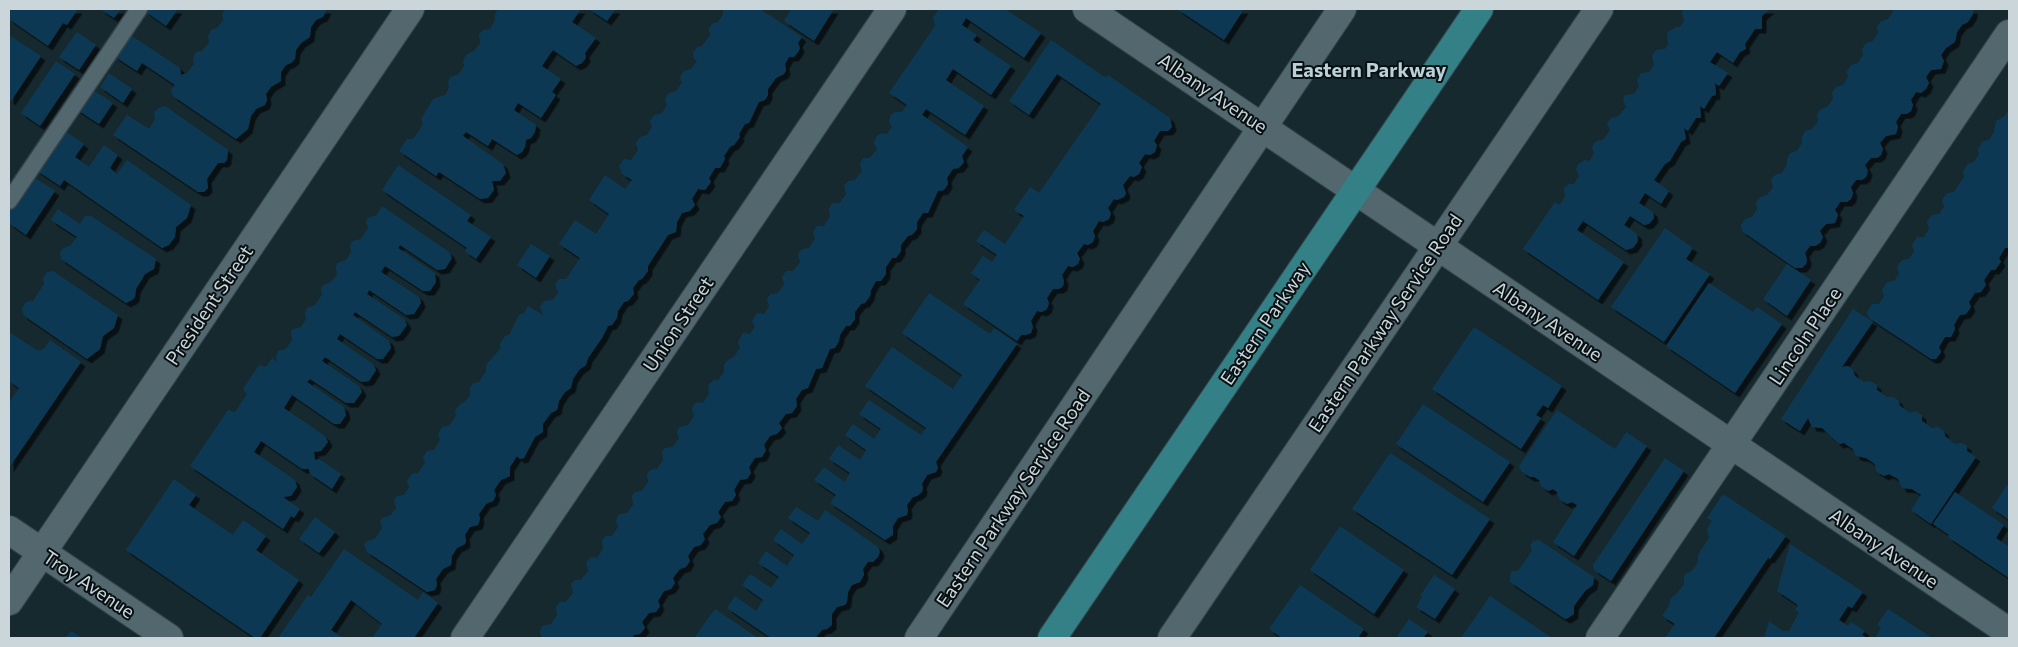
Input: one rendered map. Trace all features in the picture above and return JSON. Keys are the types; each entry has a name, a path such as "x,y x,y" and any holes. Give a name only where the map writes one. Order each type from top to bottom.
{"main road":[{"name":"Eastern Parkway","path":"1052,638 1479,9"}],"street":[{"name":"President Street","path":"9,601 410,9"},
{"name":"Union Street","path":"465,638 892,9"},
{"name":"Albany Avenue","path":"1087,9 2009,632"},
{"name":"Eastern Parkway Service Road","path":"919,638 1342,9"},
{"name":"Eastern Parkway Service Road","path":"1172,638 1598,9"},
{"name":"Lincoln Place","path":"1600,638 2009,34"},
{"name":"Troy Avenue","path":"9,530 168,638"}],"lane":[{"path":"9,201 139,9"}],"building":[{"path":"9,9 78,9 67,25 63,23 48,46 9,19"},
{"path":"100,9 121,9 114,18"},
{"path":"146,9 178,9 166,26 145,11"},
{"path":"226,9 327,9 323,17 316,20 311,27 310,37 301,43 296,50 295,59 286,65 281,72 281,81 271,87 266,94 267,100 265,105 256,109 251,116 248,129 236,139 173,96 171,90 175,85 142,63 137,71 114,56 129,34 180,68 181,75 187,73 194,64 193,58 196,52 202,51 209,42 208,36 211,30 217,28 223,20 222,14"},
{"path":"498,9 581,9 572,22 596,38 585,53 586,58 582,63 576,66 553,50 542,66 561,79 552,92 556,95 541,118 518,103 514,110 536,125 535,132 531,138 526,140 522,152 517,155 492,139 488,146 466,132 463,136 503,164 506,173 500,181 492,181 494,190 488,198 480,199 439,172 436,176 399,151 407,139 413,139 418,132 423,124 421,119 433,99 445,95 449,88 448,82 450,77 459,74 464,66 463,61 466,55 474,51 480,43 479,35 483,30 490,29"},
{"path":"589,9 616,9 607,21"},
{"path":"723,9 760,9 802,37 798,43 800,48 798,52 794,57 789,57 785,64 786,70 784,74 776,78 768,89 768,95 765,100 759,102 749,123 745,124 739,134 740,137 724,156 725,159 720,168 715,168 709,178 711,182 705,190 698,189 692,199 695,205 690,211 682,213 677,222 676,232 668,235 648,266 648,271 633,288 634,294 628,301 624,302 618,311 617,318 612,325 608,326 588,358 586,365 579,370 573,379 571,388 565,392 559,401 557,410 551,413 543,424 543,432 535,437 524,458 520,459 517,456 510,467 510,476 501,480 494,490 496,495 493,501 486,504 479,514 478,525 470,527 465,535 465,544 457,548 452,556 451,565 443,569 436,579 437,585 435,590 427,592 367,552 364,544 375,539 382,528 380,521 384,517 390,516 396,508 394,500 397,496 404,495 409,487 407,481 412,474 418,473 425,463 423,457 427,451 434,450 440,440 438,434 442,427 449,426 456,416 455,411 470,395 470,388 473,383 479,382 486,371 486,365 500,349 500,344 505,336 509,335 519,315 524,313 528,306 543,315 540,307 544,301 553,300 558,292 555,285 559,279 566,279 580,258 559,244 575,220 596,234 609,214 589,200 605,175 625,189 632,180 622,174 619,166 624,159 631,160 638,150 636,143 640,137 647,135 652,127 650,121 654,115 662,113 667,105 665,99 669,93 676,91 682,83 680,77 684,71 691,69 697,61 694,59 693,53 697,47 702,46 710,35 709,28 712,24 718,22 723,14"},
{"path":"789,9 834,9 814,41 784,21 790,11"},
{"path":"939,9 1005,9 1041,33 1024,58 966,18 962,25 977,35 973,40 1011,66 991,95 953,69 946,80 984,106 965,135 926,109 922,115 968,147 962,156 964,162 959,168 953,169 947,178 948,184 944,190 938,191 928,213 923,213 917,222 917,229 912,235 908,236 901,245 901,251 896,258 892,258 886,267 886,274 881,281 876,281 870,296 855,312 855,319 850,326 846,326 835,348 830,349 822,368 816,369 808,388 802,390 796,399 797,406 792,413 786,414 779,423 782,428 777,434 770,436 764,445 766,450 762,457 755,458 749,467 751,473 747,479 740,480 734,490 736,495 732,501 725,502 718,512 721,517 717,523 710,525 703,534 705,539 701,545 694,547 688,556 690,561 686,567 680,569 673,578 675,583 671,589 664,591 658,601 660,606 656,612 649,613 642,622 645,628 640,634 634,635 632,638 542,638 540,632 542,626 551,624 557,615 556,607 560,602 566,602 573,593 571,584 575,580 581,580 588,571 586,562 592,557 597,558 603,549 602,540 606,536 612,536 618,527 616,521 618,515 627,513 633,505 632,496 635,492 642,491 648,482 647,474 650,470 657,469 663,460 662,451 665,448 673,447 679,438 677,432 679,427 688,425 694,416 692,410 694,404 698,402 703,403 709,394 708,385 714,380 718,380 724,372 724,365 734,357 740,348 738,342 743,333 750,334 755,327 752,321 757,313 764,314 769,307 767,299 770,294 778,293 784,284 782,277 786,271 793,271 800,262 798,254 802,249 809,248 815,239 813,232 817,226 824,226 830,216 829,209 832,203 840,203 846,194 844,186 848,181 855,180 862,171 860,164 863,158 870,158 877,149 874,143 877,136 882,133 887,134 892,127 889,121 891,115 895,112 902,112 907,105 889,93 935,26 933,18"},
{"path":"1177,9 1244,9 1224,40"},
{"path":"1684,9 1770,9 1762,16 1762,29 1755,29 1745,44 1746,49 1740,52 1733,63 1717,52 1710,62 1728,73 1719,86 1715,83 1716,95 1712,96 1704,109 1700,106 1701,118 1696,118 1688,131 1684,128 1686,139 1681,142 1670,161 1665,164 1654,180 1669,191 1661,204 1645,193 1639,203 1653,212 1654,218 1649,224 1644,225 1630,216 1624,225 1637,234 1638,241 1633,248 1626,250 1583,221 1577,230 1624,262 1598,300 1523,249 1555,202 1559,205 1565,197 1564,188 1569,184 1574,184 1579,176 1576,169 1578,164 1585,160 1590,161 1594,153 1592,147 1596,141 1603,140 1610,130 1607,123 1611,118 1619,116 1626,107 1623,99 1625,95 1634,94 1639,86 1637,80 1641,73 1649,72 1654,65 1652,56 1656,50 1665,49 1668,44 1668,32 1676,27 1680,27 1684,21 1682,12"},
{"path":"1893,9 1973,9 1973,14 1968,22 1962,25 1957,32 1955,42 1946,48 1941,55 1944,61 1941,69 1931,70 1926,77 1929,83 1926,89 1921,93 1916,92 1911,100 1913,105 1911,111 1907,114 1901,114 1896,122 1898,127 1896,134 1886,136 1880,143 1883,149 1881,155 1877,158 1871,158 1865,165 1868,171 1866,177 1862,180 1856,180 1851,187 1853,193 1851,199 1847,202 1840,202 1835,210 1838,215 1835,223 1826,224 1820,231 1823,237 1820,243 1810,246 1805,253 1806,264 1802,268 1795,268 1742,231 1741,225 1745,219 1752,217 1757,209 1756,203 1760,197 1767,195 1773,187 1771,180 1775,175 1782,173 1787,165 1790,153 1797,151 1802,143 1805,131 1812,129 1818,121 1817,115 1821,109 1827,107 1833,99 1832,93 1836,87 1843,85 1848,77 1847,71 1851,65 1858,63 1863,55 1862,49 1866,43 1873,41 1878,33 1877,27 1881,21 1888,19"},
{"path":"77,32 96,45 79,70 59,57"},
{"path":"9,35 41,56 11,101 9,99"},
{"path":"1051,40 1106,78 1108,75 1170,118 1172,127 1168,131 1160,131 1154,141 1157,145 1155,152 1150,155 1145,154 1139,163 1142,167 1139,174 1134,177 1130,176 1123,185 1126,193 1124,197 1117,200 1114,199 1108,208 1111,213 1109,219 1103,222 1099,221 1093,231 1095,236 1093,242 1088,245 1084,244 1077,253 1080,259 1078,264 1073,267 1068,266 1062,275 1063,286 1059,289 1053,289 1047,298 1049,303 1047,309 1042,312 1037,311 1031,321 1033,327 1031,333 1021,335 1017,341 963,304 980,280 971,273 983,256 992,262 997,255 976,241 984,230 1005,244 1024,216 1014,210 1030,187 1039,193 1101,104 1057,74 1029,115 1009,101"},
{"path":"56,61 75,74 40,126 21,113"},
{"path":"109,73 132,89 123,103 100,87"},
{"path":"90,88 113,103 99,124 76,109"},
{"path":"165,106 228,150 227,160 224,163 218,163 207,179 208,188 204,192 198,192 113,135 127,115 149,129 155,119 154,113 158,108"},
{"path":"2009,110 2009,248 2005,248 1999,258 2001,262 1995,270 1991,270 1984,280 1986,285 1981,292 1975,293 1969,302 1971,307 1966,314 1960,315 1954,325 1955,329 1951,337 1945,337 1939,347 1941,352 1936,359 1931,359 1869,318 1867,312 1872,304 1879,304 1884,296 1882,290 1887,282 1894,281 1899,274 1897,267 1902,260 1909,259 1914,251 1912,245 1917,237 1924,237 1929,229 1927,222 1932,215 1939,214 1944,207 1942,200 1947,193 1954,192 1964,177 1963,171 1968,164 1974,162 1979,154 1978,149 1983,141 1989,140 1994,132 1996,121 2004,117"},
{"path":"64,130 84,144 75,157 89,167 104,145 118,155 110,168 117,174 127,160 191,205 187,218 176,227 175,237 169,245 162,248 64,180 60,186 36,170"},
{"path":"398,165 471,215 467,221 491,237 476,259 465,251 467,248 382,190"},
{"path":"32,176 55,191 26,235 9,223 9,212"},
{"path":"382,206 449,252 452,258 445,269 437,270 400,245 398,248 435,273 436,282 430,291 423,291 385,266 381,272 419,297 421,303 414,314 406,315 369,290 367,294 404,319 407,325 399,336 392,337 355,312 353,315 389,341 391,348 383,359 377,359 340,334 337,339 373,364 376,370 369,381 361,382 325,357 322,361 359,386 362,392 354,403 346,403 310,379 307,382 344,407 346,415 340,424 334,424 292,395 284,408 325,436 328,442 321,451 314,452 315,460 319,459 341,474 332,489 310,474 309,469 302,469 261,441 254,452 295,480 297,487 291,496 283,497 300,509 294,518 291,516 283,529 190,466 228,410 235,412 247,394 243,389 259,365 266,367 272,358 277,362 276,356 279,350 286,349 292,340 291,331 301,327 306,319 305,313 307,308 315,305 322,295 321,289 323,285 331,282 337,274 337,263 346,260 351,252 350,246 352,241 361,239 368,228 366,222 368,218 377,215"},
{"path":"58,209 80,224 85,216 91,216 156,259 154,269 145,274 132,300 126,303 61,259 60,253 63,248 70,246 77,237 51,220"},
{"path":"1665,228 1693,248 1686,259 1710,274 1664,342 1611,307"},
{"path":"531,244 550,256 536,278 517,265"},
{"path":"1787,264 1811,280 1787,316 1763,299"},
{"path":"53,271 118,315 114,328 103,336 100,349 87,359 23,315 22,308 26,302 33,301 44,284 43,278 47,272"},
{"path":"1709,283 1753,312 1757,307 1782,324 1735,393 1666,346"},
{"path":"929,293 990,334 994,328 1017,344 936,462 938,468 936,472 927,475 922,484 922,492 913,497 907,505 907,515 898,518 893,526 893,535 885,540 830,503 836,495 814,480 824,467 845,482 850,473 829,459 838,445 860,460 866,450 845,435 853,424 874,439 881,429 859,414 869,400 921,435 926,428 865,386 892,347 953,389 962,375 902,333"},
{"path":"1853,309 1873,322 1842,367 1848,366 1853,370 1855,376 1864,382 1870,381 1877,385 1877,390 1887,397 1893,397 1898,400 1900,406 1910,413 1915,411 1922,415 1922,421 1932,428 1938,427 1944,431 1945,436 1955,444 1962,443 1967,446 1967,451 1976,457 1931,524 1911,510 1921,495 1912,489 1902,488 1898,479 1889,474 1884,476 1876,471 1875,464 1866,458 1856,456 1853,449 1844,443 1839,444 1822,428 1812,427 1808,418 1800,431 1781,419"},
{"path":"1474,327 1562,386 1548,408 1543,405 1536,415 1541,418 1521,449 1432,389"},
{"path":"9,332 38,351 44,349 50,340 81,362 9,468 9,403 19,388 9,381"},
{"path":"1423,404 1510,462 1483,502 1396,444"},
{"path":"1557,410 1615,449 1626,432 1647,446 1574,556 1553,542 1577,505 1572,502 1567,504 1559,499 1557,492 1553,489 1548,491 1541,486 1539,480 1522,472 1519,466"},
{"path":"1390,453 1490,519 1452,575 1352,509"},
{"path":"1665,458 1684,471 1611,581 1594,570 1593,565"},
{"path":"174,479 196,495 189,505 233,535 243,520 266,536 256,550 299,580 260,638 255,638 126,550"},
{"path":"2007,485 2009,487 2009,520 1992,508"},
{"path":"1955,492 2004,525 1996,538 2009,547 2009,578 1948,537 1949,535 1933,524"},
{"path":"1723,494 1786,536 1770,559 1768,558 1714,638 1665,638 1675,624 1662,616 1669,606 1670,599 1684,584 1684,575 1692,571 1698,562 1698,555 1709,538 1707,529 1712,521 1707,518"},
{"path":"796,507 818,521 825,510 878,547 880,552 873,562 868,562 863,569 864,575 860,582 852,585 845,605 837,607 832,614 832,625 822,630 817,638 771,638 727,608 735,596 756,611 763,600 742,585 750,574 771,588 779,577 758,563 766,551 787,566 794,555 773,540 781,529 802,544 810,533 788,518"},
{"path":"315,517 335,532 319,553 299,539"},
{"path":"1340,526 1404,570 1374,614 1310,570"},
{"path":"1539,540 1594,577 1593,585 1585,591 1574,606 1574,614 1568,618 1565,619 1510,582 1512,571 1518,571 1532,551 1530,546 1533,541"},
{"path":"1790,544 1863,592 1852,608 1848,606 1839,620 1848,626 1851,622 1865,631 1862,635 1867,638 1764,638 1769,621 1783,631 1789,631 1799,612 1795,610 1798,605 1777,591"},
{"path":"344,549 418,600 423,592 438,603 414,638 372,638 382,624 351,600 331,630 343,638 278,638 308,595 311,597"},
{"path":"1434,575 1455,589 1435,619 1416,607 1422,597 1420,596"},
{"path":"1300,585 1364,629 1358,638 1282,638 1269,629"},
{"path":"1490,596 1552,638 1461,638"},
{"path":"715,609 758,638 694,638"},
{"path":"1888,609 1932,638 1875,638 1881,628 1877,625"},
{"path":"1409,619 1428,632 1423,638 1396,638"},
{"path":"71,631 82,638 65,638"}],"district":[{"name":"Eastern Parkway","path":"1369,70"}]}
